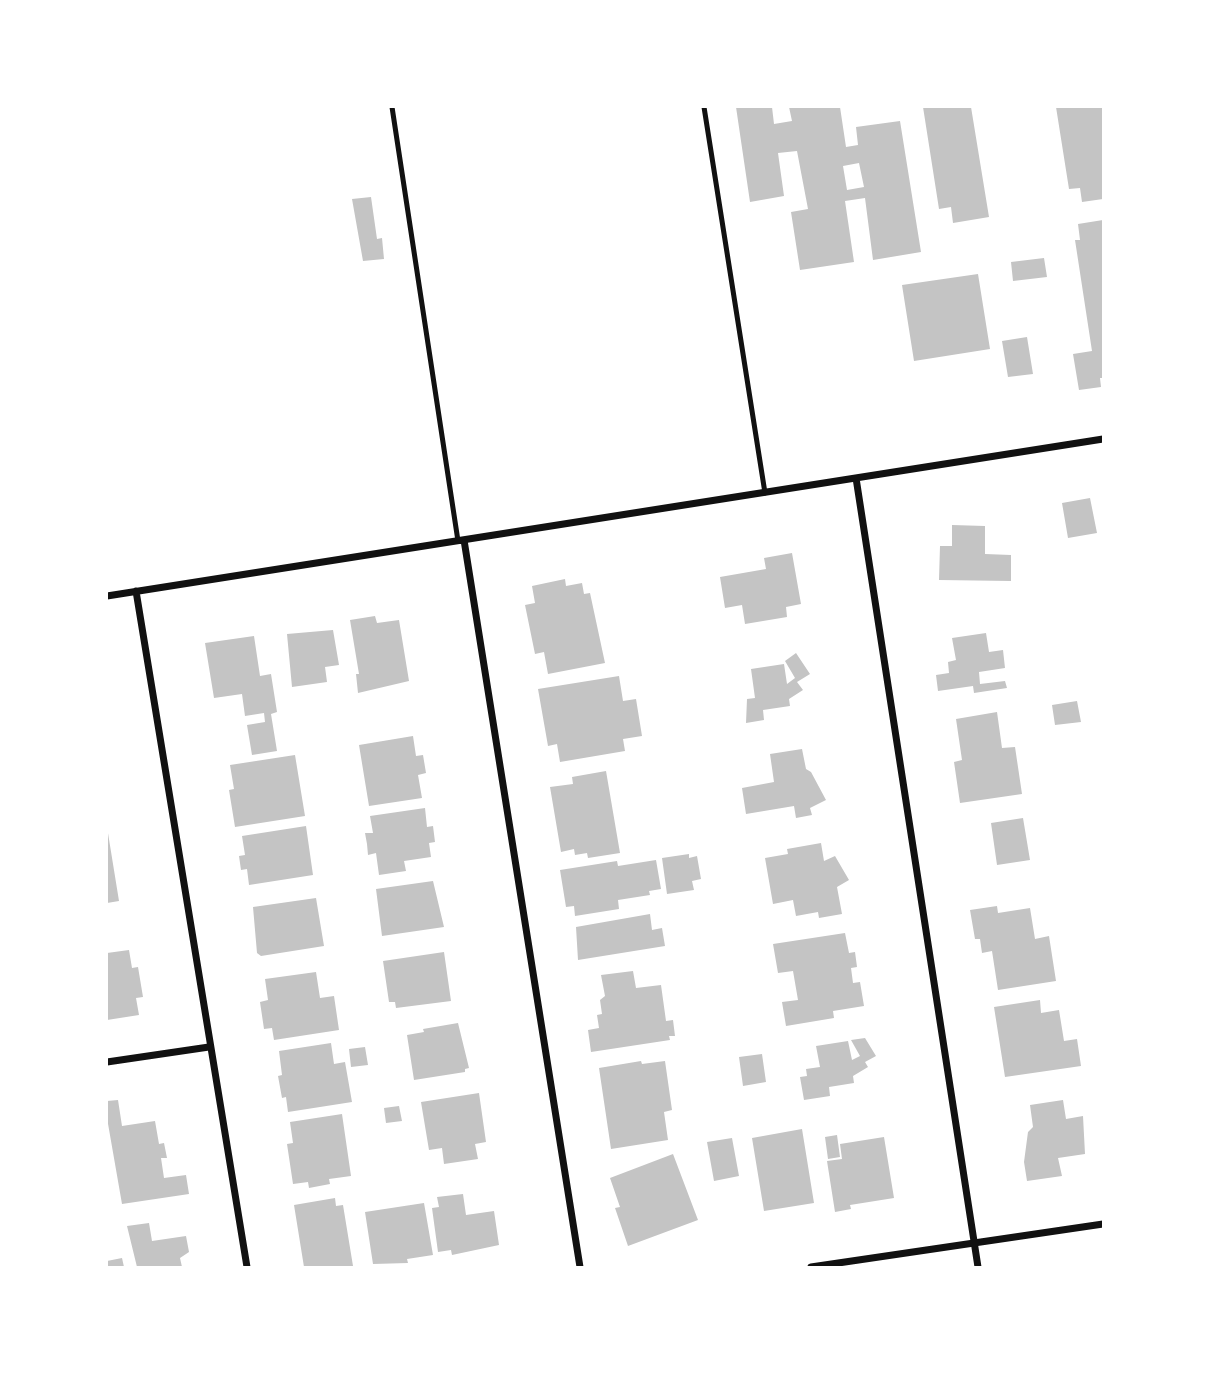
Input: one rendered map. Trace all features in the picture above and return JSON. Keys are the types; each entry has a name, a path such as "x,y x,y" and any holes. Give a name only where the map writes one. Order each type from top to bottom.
{"street":[{"path":"107,596 1103,439"},
{"path":"856,478 978,1267"},
{"path":"461,541 580,1267"},
{"path":"136,591 247,1267"},
{"path":"107,1062 209,1047"},
{"path":"811,1267 1103,1224"}],"lane":[{"path":"392,107 461,541"},
{"path":"704,107 765,493"}],"building":[{"path":"736,107 772,107 774,124 792,121 789,107 840,107 846,147 858,145 856,127 900,121 921,252 873,260 865,198 845,201 854,262 800,270 791,212 808,209 797,151 778,153 784,196 750,202","holes":["859,163 864,187 847,190 843,166"]},
{"path":"923,107 971,107 989,217 953,223 951,207 939,209"},
{"path":"1056,107 1103,107 1103,199 1082,202 1080,188 1069,189"},
{"path":"371,197 377,239 382,238 384,259 363,261 352,199"},
{"path":"1103,220 1103,378 1100,378 1101,387 1079,390 1073,354 1092,351 1075,240 1080,240 1078,224"},
{"path":"1044,258 1047,277 1013,281 1011,262"},
{"path":"978,274 990,349 914,361 902,285"},
{"path":"1027,337 1033,374 1008,377 1002,341"},
{"path":"1090,498 1097,533 1068,538 1062,503"},
{"path":"952,525 985,526 985,554 1011,555 1011,581 939,580 940,546 952,546"},
{"path":"792,553 801,604 786,607 787,617 745,624 742,605 725,608 720,577 766,569 764,558"},
{"path":"565,579 566,586 582,583 584,594 590,593 605,663 548,674 544,652 535,654 525,605 535,603 532,586"},
{"path":"375,616 377,623 399,620 409,681 358,693 356,674 359,674 350,620"},
{"path":"333,630 339,665 325,667 327,682 292,687 287,634"},
{"path":"986,633 989,652 1003,650 1005,668 979,672 980,684 1005,681 1007,688 974,693 973,686 938,691 936,675 949,673 948,662 956,660 952,638"},
{"path":"254,636 260,676 271,674 277,712 271,714 277,751 252,755 247,725 265,722 264,713 245,716 242,694 214,698 205,643"},
{"path":"796,653 810,674 797,682 803,690 789,699 790,706 763,710 764,720 746,723 747,699 755,698 751,669 784,664 787,684 795,678 785,661"},
{"path":"619,676 623,701 636,699 642,736 623,739 625,751 560,762 557,744 548,746 538,689"},
{"path":"1077,701 1081,722 1055,725 1052,705"},
{"path":"997,712 1002,748 1015,747 1022,794 960,803 954,762 962,760 956,719"},
{"path":"413,736 416,756 423,755 426,773 418,775 422,798 369,806 359,745"},
{"path":"802,749 806,769 811,772 826,800 810,808 812,815 796,818 794,806 746,814 742,788 774,782 770,754"},
{"path":"295,755 305,816 235,827 229,790 234,789 230,765"},
{"path":"606,771 620,853 588,858 587,853 575,855 574,849 561,852 550,787 573,784 572,777"},
{"path":"425,808 427,827 433,826 435,842 429,843 431,857 404,861 406,871 379,875 376,853 368,855 365,833 373,833 370,816"},
{"path":"1023,818 1030,860 997,865 991,823"},
{"path":"306,826 313,875 249,885 247,869 241,870 239,856 245,855 242,836"},
{"path":"107,827 119,901 107,903"},
{"path":"821,843 824,861 835,856 849,880 837,887 842,914 819,918 818,912 796,916 793,900 773,904 765,858 788,854 787,849"},
{"path":"689,854 689,858 697,856 701,879 692,881 694,890 667,894 662,858"},
{"path":"656,860 661,889 649,891 650,895 618,900 619,909 575,916 574,906 566,907 560,870 617,861 618,866"},
{"path":"433,881 444,927 382,936 376,889"},
{"path":"316,898 324,946 261,956 257,953 253,907"},
{"path":"997,906 998,913 1030,908 1035,939 1049,936 1056,981 998,990 992,951 982,953 980,939 975,939 970,910"},
{"path":"650,914 652,930 662,928 665,946 578,960 576,927"},
{"path":"845,933 849,953 855,952 857,967 851,968 853,983 860,982 864,1006 833,1011 834,1018 786,1026 782,1002 798,1000 793,971 778,973 773,944"},
{"path":"129,950 132,968 138,967 143,997 136,998 139,1015 107,1020 107,953"},
{"path":"444,952 451,1001 396,1008 395,1002 389,1002 383,961"},
{"path":"633,971 636,988 661,985 666,1021 673,1020 675,1036 669,1036 670,1040 591,1052 588,1030 599,1028 597,1015 602,1014 600,1000 605,996 601,975"},
{"path":"316,972 320,998 334,996 339,1030 274,1040 272,1028 264,1029 260,1002 268,1000 265,979"},
{"path":"1040,1000 1041,1013 1059,1010 1064,1041 1077,1039 1081,1066 1005,1077 994,1007"},
{"path":"458,1023 469,1068 465,1069 465,1072 414,1080 407,1035 424,1032 423,1029"},
{"path":"865,1038 876,1056 865,1062 868,1067 853,1076 854,1083 829,1087 830,1096 804,1100 800,1077 807,1076 806,1069 820,1067 816,1046 848,1041 852,1060 860,1056 851,1040"},
{"path":"331,1043 334,1064 345,1062 352,1102 288,1112 278,1076 282,1075 279,1051"},
{"path":"365,1047 368,1065 351,1067 349,1049"},
{"path":"762,1054 766,1082 743,1086 739,1057"},
{"path":"641,1061 642,1064 665,1061 672,1110 664,1112 668,1140 611,1149 599,1068"},
{"path":"479,1093 486,1142 475,1144 478,1159 444,1164 442,1148 429,1150 421,1102"},
{"path":"118,1100 122,1126 155,1121 159,1144 164,1143 167,1158 161,1158 164,1178 186,1175 189,1194 122,1204 107,1118 107,1101"},
{"path":"1063,1100 1066,1119 1083,1116 1085,1154 1058,1158 1062,1176 1027,1181 1024,1162 1028,1132 1033,1127 1030,1105"},
{"path":"399,1106 402,1121 386,1123 384,1108"},
{"path":"342,1114 351,1176 329,1179 330,1184 309,1188 308,1182 293,1184 287,1144 293,1143 290,1122"},
{"path":"802,1129 814,1203 764,1211 752,1138"},
{"path":"837,1135 840,1157 828,1159 825,1137"},
{"path":"884,1137 894,1198 850,1205 851,1209 835,1212 827,1161 842,1159 840,1144"},
{"path":"732,1138 739,1176 714,1181 707,1142"},
{"path":"673,1154 698,1220 628,1246 615,1208 620,1207 610,1178"},
{"path":"463,1194 466,1215 494,1211 499,1245 452,1255 451,1250 438,1252 432,1208 439,1207 437,1197"},
{"path":"335,1198 336,1206 343,1205 353,1266 304,1267 294,1205"},
{"path":"424,1203 433,1255 407,1259 408,1263 373,1264 365,1212"},
{"path":"149,1223 152,1241 186,1236 189,1252 180,1258 182,1267 137,1267 127,1226"},
{"path":"122,1258 124,1267 107,1267 107,1261"}]}
